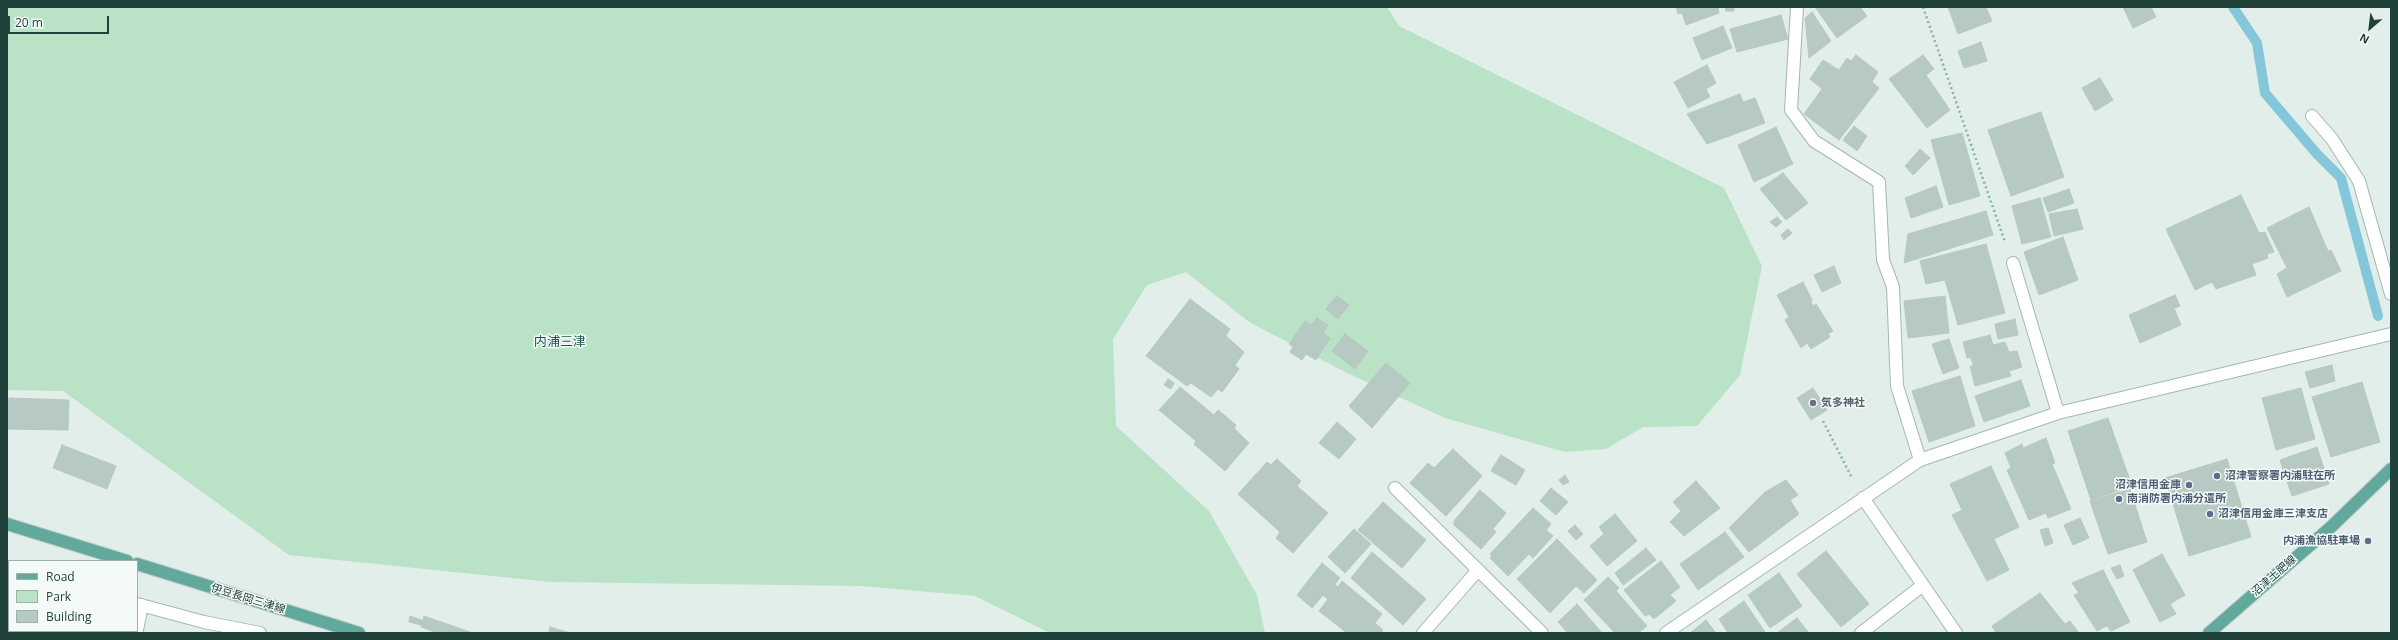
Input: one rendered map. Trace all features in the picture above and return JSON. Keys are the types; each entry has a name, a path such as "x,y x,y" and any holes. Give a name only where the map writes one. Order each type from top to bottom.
{"main road":[{"name":"沼津土肥線","path":"2209,633 2326,531 2391,469"},
{"path":"7,524 124,560"},
{"name":"伊豆長岡三津線","path":"138,564 359,633"}],"street":[{"path":"1797,7 1791,110 1814,141 1879,182 1883,260 1893,287 1897,386 1920,460"},
{"path":"2312,116 2332,138 2359,181 2391,294"},
{"path":"2013,263 2058,413"},
{"path":"1666,633 1920,460 2058,413 2391,334"},
{"path":"1395,488 1542,633"},
{"path":"1863,498 1956,633"},
{"path":"1423,633 1478,570"},
{"path":"1861,633 1923,585"},
{"path":"138,618 139,604 204,622 260,633"}],"path":[{"path":"1923,7 2013,263"},
{"path":"1823,421 1863,498"}],"green space":[{"path":"7,7 1387,7 1399,26 1724,188 1762,266 1740,375 1697,426 1643,427 1606,449 1565,452 1445,418 1347,373 1249,322 1186,272 1147,285 1113,339 1116,426 1209,511 1257,595 1265,633 1050,633 975,596 862,586 551,582 289,555 63,391 7,390"}],"building":[{"path":"1676,7 1718,7 1719,13 1686,25 1682,13 1678,14"},
{"path":"1725,7 1734,7 1734,11 1726,11"},
{"path":"1815,7 1860,7 1867,16 1837,38"},
{"path":"1948,7 1986,7 1992,21 1958,34"},
{"path":"2123,7 2151,7 2156,17 2133,28"},
{"path":"1812,12 1831,41 1809,58 1805,18"},
{"path":"1781,15 1788,39 1737,52 1730,29"},
{"path":"1723,26 1732,48 1702,60 1693,38"},
{"path":"1981,42 1987,61 1964,68 1958,51"},
{"path":"1856,55 1878,72 1872,82 1879,88 1839,140 1804,114 1822,89 1810,79 1823,60 1839,70 1847,58 1851,61"},
{"path":"1923,55 1934,69 1926,75 1950,110 1927,128 1889,79"},
{"path":"1707,65 1716,83 1706,89 1710,97 1688,108 1674,82"},
{"path":"2100,78 2113,100 2095,111 2082,88"},
{"path":"1740,94 1743,102 1755,98 1765,123 1707,144 1687,114"},
{"path":"2041,112 2064,177 2011,196 1988,130"},
{"path":"1854,126 1867,136 1857,151 1843,140"},
{"path":"1776,127 1793,164 1754,182 1738,145"},
{"path":"1962,133 1980,196 1949,205 1931,140"},
{"path":"1920,149 1930,158 1913,175 1905,166"},
{"path":"1783,173 1808,203 1786,220 1760,189"},
{"path":"1936,186 1943,207 1911,218 1905,198"},
{"path":"2069,189 2074,203 2048,212 2043,198"},
{"path":"2241,195 2259,233 2265,232 2274,252 2267,254 2268,258 2252,264 2256,275 2216,289 2212,282 2195,290 2166,229"},
{"path":"2040,198 2051,237 2022,244 2012,206"},
{"path":"2309,207 2328,251 2331,250 2341,271 2287,297 2277,274 2287,268 2267,228"},
{"path":"2077,209 2083,229 2054,236 2049,214"},
{"path":"1986,211 1993,235 1904,263 1908,234"},
{"path":"1777,217 1782,222 1776,227 1770,222"},
{"path":"1788,229 1792,233 1784,240 1781,235"},
{"path":"2063,237 2078,280 2039,295 2024,252"},
{"path":"1986,244 2005,313 1958,325 1945,280 1926,284 1920,261"},
{"path":"1834,266 1841,283 1822,292 1814,275"},
{"path":"1803,282 1812,300 1811,302 1813,306 1816,304 1833,331 1828,334 1830,337 1811,349 1807,343 1801,348 1785,320 1789,317 1777,295"},
{"path":"2175,295 2180,306 2174,308 2181,325 2140,343 2129,315"},
{"path":"1337,296 1349,305 1338,319 1326,309"},
{"path":"1945,296 1949,333 1908,338 1904,301"},
{"path":"1190,299 1230,329 1226,336 1244,352 1235,365 1239,369 1222,392 1218,389 1211,397 1191,383 1187,386 1146,356"},
{"path":"1317,318 1328,325 1323,333 1330,338 1316,360 1306,354 1302,360 1290,352 1293,347 1289,344 1305,321 1312,325"},
{"path":"2015,319 2018,335 1998,339 1995,324"},
{"path":"1345,334 1368,351 1355,369 1332,351"},
{"path":"1990,335 1993,345 2005,342 2009,352 2017,351 2022,367 2009,371 2011,376 1975,386 1970,366 1974,366 1970,357 1967,358 1963,342"},
{"path":"1949,339 1959,368 1943,374 1932,344"},
{"path":"1386,363 1410,383 1372,428 1349,406"},
{"path":"2332,365 2335,381 2310,388 2305,372"},
{"path":"1960,376 1975,426 1929,442 1912,391"},
{"path":"1168,379 1174,383 1171,389 1164,385"},
{"path":"2021,380 2030,406 1984,422 1975,396"},
{"path":"2362,382 2380,442 2331,457 2312,397"},
{"path":"1180,387 1214,415 1218,410 1236,425 1234,428 1249,443 1225,471 1194,444 1196,441 1159,410"},
{"path":"1813,388 1827,410 1811,420 1797,398"},
{"path":"2301,388 2315,439 2276,450 2262,398"},
{"path":"9,398 69,400 68,430 7,429"},
{"path":"2108,418 2132,486 2091,500 2068,431"},
{"path":"1337,422 1356,439 1339,459 1319,443"},
{"path":"2046,438 2055,463 2052,464 2071,509 2048,518 2046,513 2029,520 2007,470 2011,468 2005,453 2022,444 2023,448"},
{"path":"62,445 116,466 107,489 53,468"},
{"path":"2317,447 2329,484 2292,496 2280,460"},
{"path":"1453,449 1482,476 1446,516 1410,483 1428,463 1434,468"},
{"path":"1501,455 1525,470 1516,485 1491,471"},
{"path":"1277,459 1301,481 1297,486 1328,513 1293,553 1276,538 1280,532 1238,494 1267,462 1271,465"},
{"path":"2227,459 2251,537 2189,556 2165,478"},
{"path":"1991,466 2019,527 1994,539 2009,570 1987,581 1952,515 1962,510 1950,484"},
{"path":"1565,475 1569,482 1563,485 1559,480"},
{"path":"1786,480 1798,495 1790,500 1799,514 1749,552 1729,528 1765,492"},
{"path":"1696,481 1720,508 1684,536 1670,522 1681,511 1673,502"},
{"path":"1551,488 1568,502 1556,515 1540,501"},
{"path":"2130,489 2147,542 2108,554 2090,501"},
{"path":"1480,490 1506,513 1493,529 1496,532 1481,549 1454,525 1454,521"},
{"path":"1383,502 1426,540 1402,568 1358,530"},
{"path":"1533,508 1551,524 1546,530 1553,536 1533,558 1529,554 1508,576 1490,558 1492,556 1490,554"},
{"path":"1615,514 1637,541 1607,566 1590,546 1604,534 1599,527"},
{"path":"2080,518 2089,538 2073,545 2064,525"},
{"path":"1575,525 1583,534 1576,540 1568,531"},
{"path":"2048,528 2053,543 2045,546 2040,530"},
{"path":"1354,529 1371,544 1345,573 1328,557"},
{"path":"1725,532 1744,557 1698,590 1680,564"},
{"path":"1557,539 1597,580 1584,593 1576,586 1550,613 1517,579"},
{"path":"1646,548 1656,560 1623,585 1615,573"},
{"path":"1826,551 1869,604 1841,627 1797,574"},
{"path":"1372,552 1426,599 1403,625 1351,578"},
{"path":"2162,554 2185,595 2170,604 2176,614 2160,622 2133,570"},
{"path":"1661,561 1680,587 1670,595 1676,601 1654,619 1649,614 1645,616 1624,590"},
{"path":"1322,563 1340,578 1335,584 1338,587 1342,581 1382,614 1375,623 1383,630 1381,633 1347,633 1319,611 1328,599 1323,595 1312,608 1297,595"},
{"path":"2120,565 2124,576 2117,579 2111,568"},
{"path":"2103,570 2130,622 2111,631 2107,626 2097,631 2074,595 2079,593 2072,583"},
{"path":"1779,573 1802,606 1770,628 1748,595"},
{"path":"1608,577 1619,588 1616,591 1647,626 1638,633 1615,633 1584,600"},
{"path":"2040,593 2065,624 2070,621 2079,633 1996,633 1992,626"},
{"path":"1744,601 1765,632 1728,633 1719,619"},
{"path":"1577,604 1602,633 1568,633 1558,622"},
{"path":"410,616 422,620 421,625 409,622"},
{"path":"424,616 473,633 438,633 421,627"},
{"path":"1797,618 1809,633 1777,633"},
{"path":"8,620 8,632 34,632 34,633 7,633"},
{"path":"1706,620 1716,633 1690,633"},
{"path":"550,627 570,633 549,633"},
{"path":"46,632 76,632 75,633"},
{"path":"90,632 127,632 127,633"}],"waterway":[{"path":"2233,7 2257,43 2265,93 2317,154 2341,178 2378,316"}],"place":[{"name":"気多神社","path":"1813,403"},
{"name":"沼津警察署内浦駐在所","path":"2217,476"},
{"name":"沼津信用金庫","path":"2189,485"},
{"name":"南消防署内浦分遣所","path":"2119,499"},
{"name":"沼津信用金庫三津支店","path":"2210,514"},
{"name":"内浦漁協駐車場","path":"2368,541"}],"district":[{"name":"内浦三津","path":"560,342"}]}
